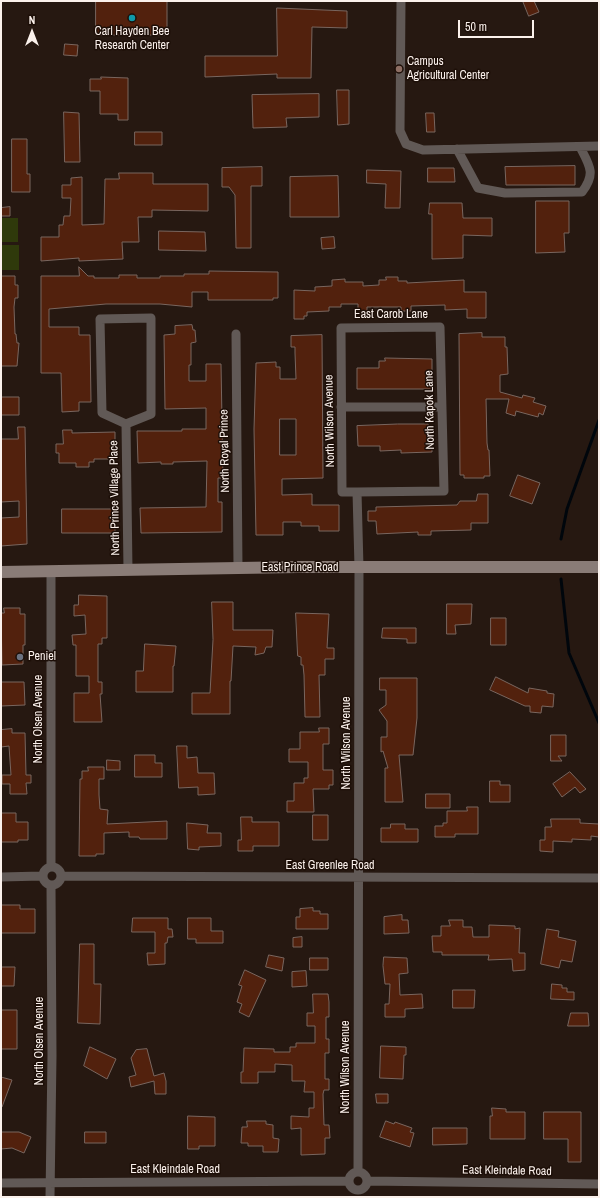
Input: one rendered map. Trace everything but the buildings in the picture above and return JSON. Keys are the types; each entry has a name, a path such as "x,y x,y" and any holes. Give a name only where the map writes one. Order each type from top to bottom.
{"main road":[{"name":"East Prince Road","path":"1,572 238,568 599,567"}],"street":[{"path":"401,1 400,131 406,144 423,150 599,146"},
{"path":"457,149 478,188 505,193 582,192 590,182 590,167 580,147"},
{"name":"North Prince Village Place","path":"151,318 151,414 126,424 102,413 100,319 151,318"},
{"name":"East Carob Lane","path":"341,328 440,327"},
{"name":"North Kapok Lane","path":"357,492 444,492 440,327"},
{"name":"North Wilson Avenue","path":"341,328 342,492 357,492 359,567 358,1172"},
{"name":"North Royal Prince","path":"236,334 238,568"},
{"path":"341,407 442,407"},
{"name":"North Prince Village Place","path":"126,424 128,570"},
{"name":"North Olsen Avenue","path":"51,572 51,867"},
{"path":"51,867 57,869 61,876 59,882 51,885 44,882 42,876 44,871 51,867"},
{"path":"1,877 42,876"},
{"name":"East Greenlee Road","path":"61,876 599,878"},
{"name":"North Olsen Avenue","path":"50,1197 52,1056 51,885"},
{"path":"358,1172 365,1176 367,1181 362,1189 356,1193 351,1187 349,1181 351,1176 358,1172"},
{"name":"East Kleindale Road","path":"1,1183 349,1181"},
{"name":"East Kleindale Road","path":"367,1181 599,1184"}],"green space":[{"path":"1,218 18,218 18,242 1,242"},
{"path":"1,245 19,245 19,270 1,270"}],"waterway":[{"path":"561,539 567,509 599,420"},
{"path":"561,579 569,653 599,723"}],"place":[{"name":"Carl Hayden Bee Research Center","path":"132,18"},
{"name":"Campus Agricultural Center","path":"399,69"},
{"name":"Peniel","path":"20,657"}]}
